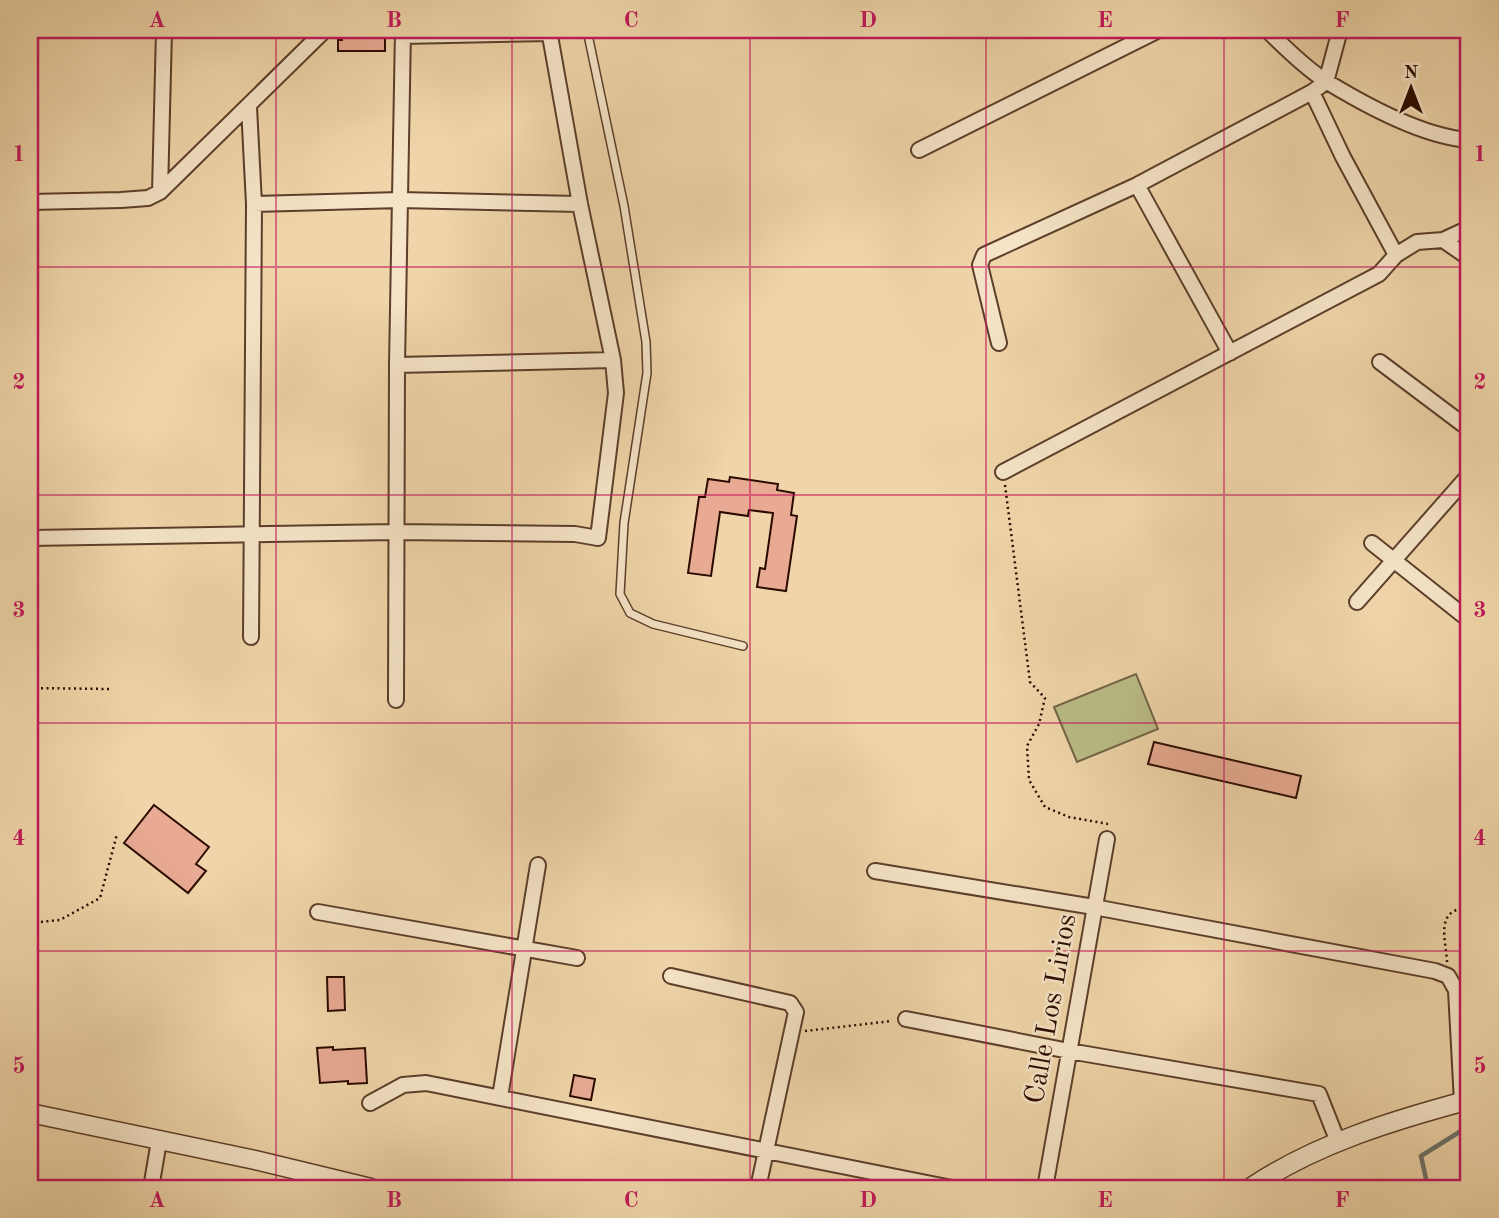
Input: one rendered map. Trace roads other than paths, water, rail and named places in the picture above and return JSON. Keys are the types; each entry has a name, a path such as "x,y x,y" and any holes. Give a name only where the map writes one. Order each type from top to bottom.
{"street":[{"path":"160,192 164,30"},
{"path":"30,202 148,198 160,192 325,30"},
{"path":"919,150 1159,30"},
{"path":"1267,30 1326,82 1386,113 1427,130 1469,140"},
{"path":"999,343 980,265 984,255 1137,185 1312,92 1326,82 1340,30"},
{"path":"30,538 396,532 575,534 598,538 616,393 613,360 580,204 549,31 402,33 397,365 396,532 396,700"},
{"path":"1312,92 1343,157 1396,255"},
{"path":"249,107 254,204 251,637"},
{"path":"1137,185 1230,354"},
{"path":"254,204 400,200 580,204"},
{"path":"1003,472 1379,274 1396,255 1417,242 1443,240 1469,228"},
{"path":"1443,240 1469,258"},
{"path":"397,365 613,360"},
{"path":"1380,362 1469,429"},
{"path":"1357,602 1469,475"},
{"path":"1372,543 1469,620"},
{"name":"Calle Los Lirios","path":"1045,1188 1107,839"},
{"path":"500,1097 538,865"},
{"path":"876,870 1094,907 1436,971 1448,976 1456,990 1466,1101 1338,1142 1250,1188"},
{"path":"318,912 577,958"},
{"path":"671,976 790,1003 796,1012 758,1188"},
{"path":"906,1019 1069,1051 1319,1094 1338,1142"},
{"path":"370,1103 403,1085 426,1083 952,1188"},
{"path":"30,1113 255,1160 371,1188"},
{"path":"151,1188 159,1141"},
{"path":"1267,1177 1282,1188"}],"lane":[{"path":"587,30 624,206 646,342 647,373 624,523 620,594 631,613 653,624 743,646"}],"waterway":[{"path":"1428,1188 1421,1156 1469,1126"}]}
